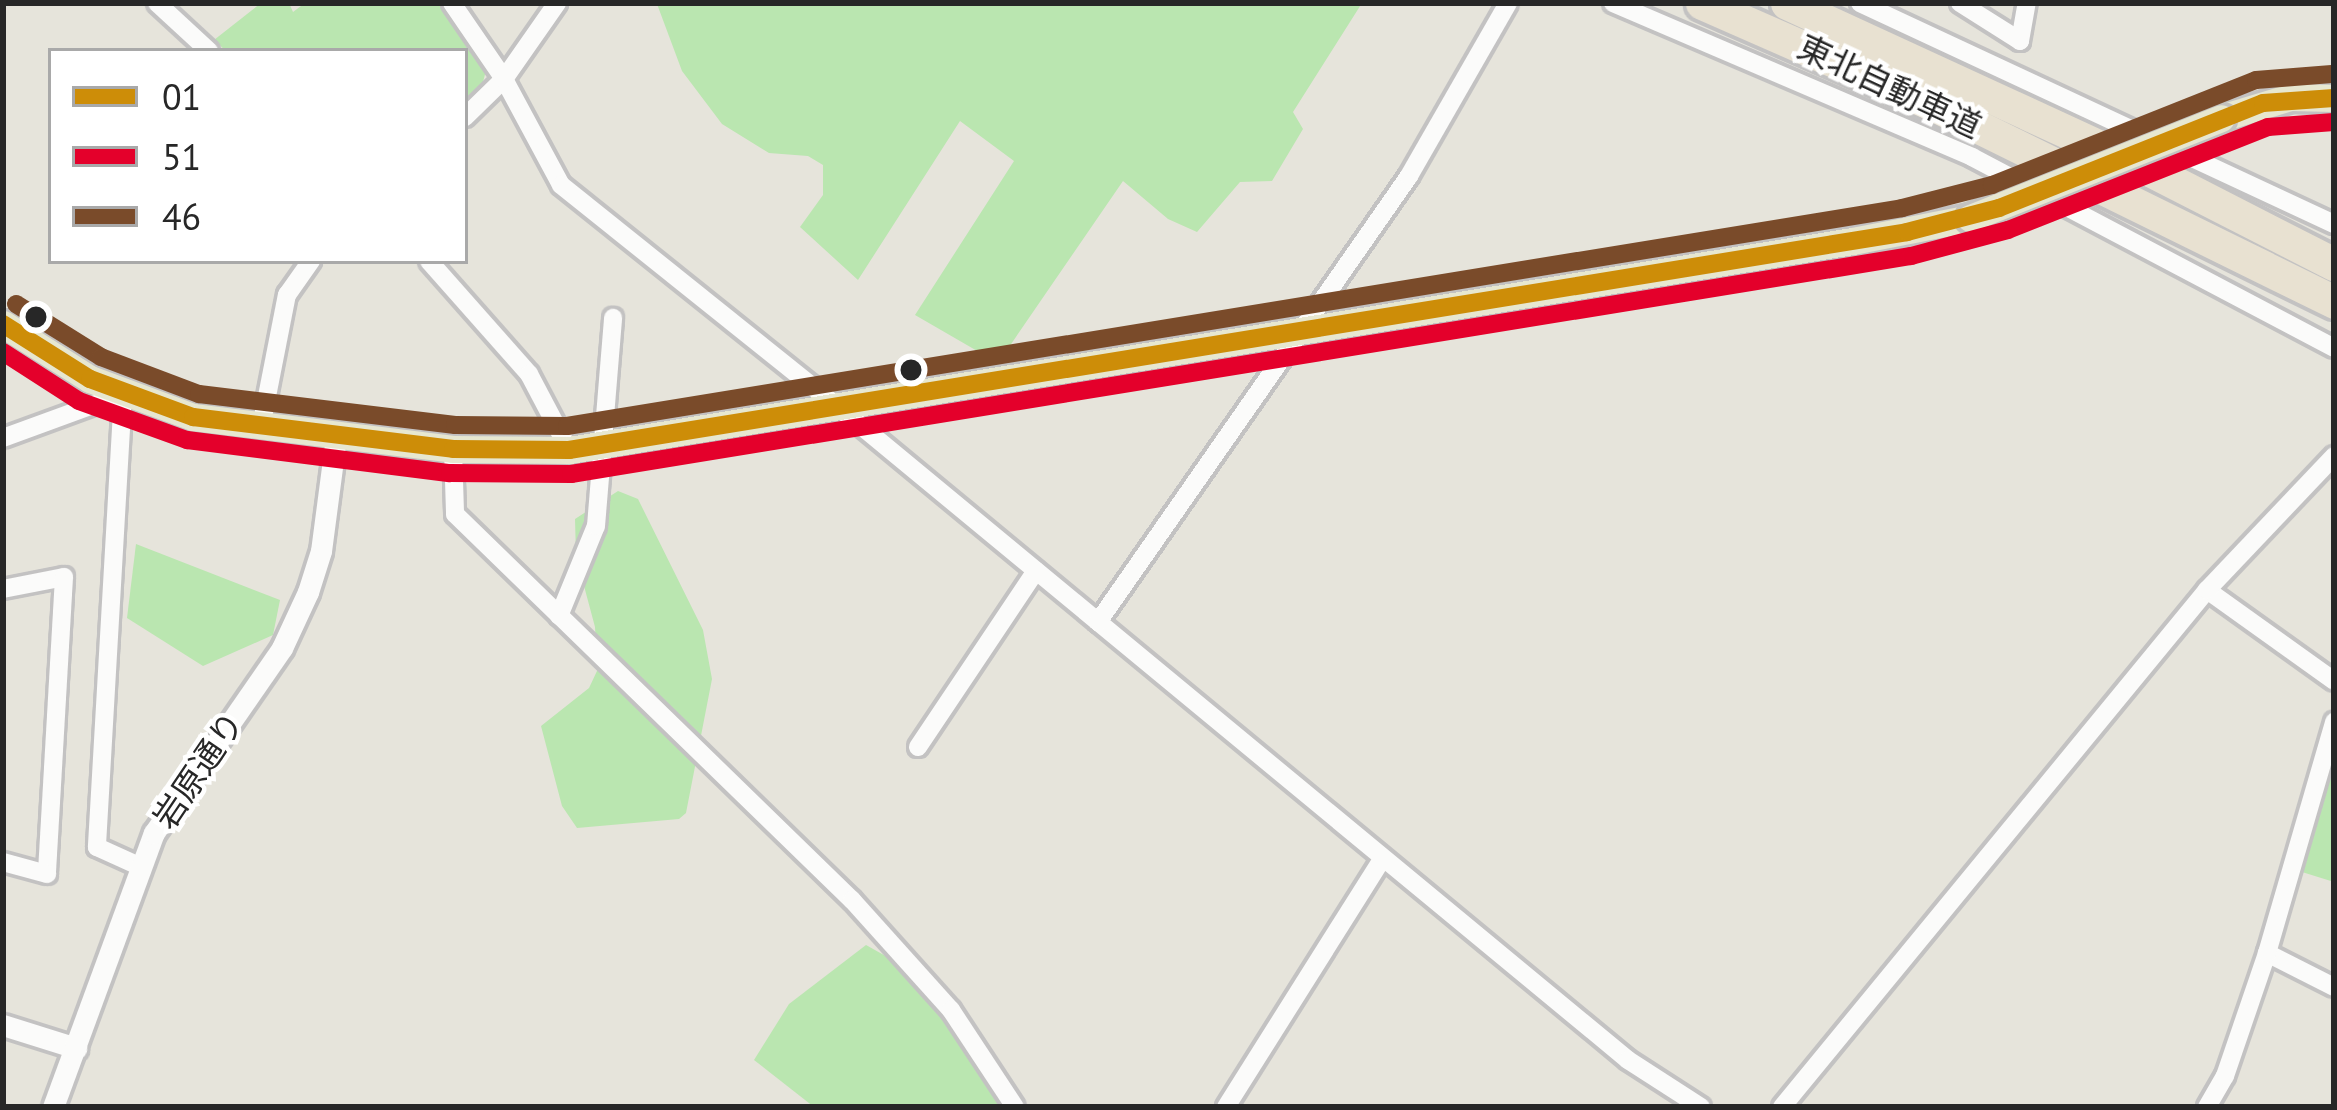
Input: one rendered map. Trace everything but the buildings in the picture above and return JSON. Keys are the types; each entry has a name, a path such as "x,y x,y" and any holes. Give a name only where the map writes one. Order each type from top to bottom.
{"highway":[{"name":"東北自動車道","path":"1702,3 1928,102 2334,302"},
{"name":"東北自動車道","path":"1787,3 2045,121 2334,264"}],"main road":[{"path":"3,324 62,364 123,394 193,416 453,449 605,447 1970,218 2221,118 2290,97 2334,98"}],"street":[{"path":"157,3 206,48"},
{"path":"452,3 504,79 561,185 837,406 1628,1060 1701,1107"},
{"path":"468,114 504,79 557,3"},
{"path":"1098,622 1409,176 1508,3"},
{"path":"1613,3 1972,157 2334,348"},
{"path":"1860,3 1891,9 2334,224"},
{"path":"1960,3 2020,40 2027,3"},
{"path":"2300,207 2334,209"},
{"path":"261,427 287,295 309,264"},
{"path":"432,264 529,374 569,450"},
{"path":"560,616 593,539 605,447 613,318"},
{"path":"3,438 123,394 98,847 140,866"},
{"name":"岩原通り","path":"53,1107 140,866 174,798 282,648 308,592 326,529 336,437"},
{"path":"453,449 455,514 853,900 951,1010 1015,1107"},
{"path":"1781,1107 2207,590 2334,456"},
{"path":"917,747 1036,571"},
{"path":"3,589 64,578 46,874 3,862"},
{"path":"2207,590 2334,681"},
{"path":"2207,1107 2224,1076 2267,953 2334,722"},
{"path":"1226,1107 1382,858"},
{"path":"2267,953 2334,987"},
{"path":"3,1025 76,1048"}],"green space":[{"path":"261,3 289,3 293,12 305,3 447,3 488,63 483,82 468,96 468,48 223,48 214,40"},
{"path":"1362,3 1293,112 1303,129 1272,181 1240,182 1197,232 1168,219 1123,181 998,363 915,315 1014,161 960,121 858,280 800,227 823,195 823,165 808,156 769,153 722,124 682,71 657,4"},
{"path":"618,491 638,499 703,630 712,679 686,813 679,819 577,828 562,806 541,726 589,688 597,671 595,627 576,556 575,519"},
{"path":"136,544 280,600 273,635 203,666 127,618"},
{"path":"2334,726 2334,882 2302,872"},
{"path":"866,945 907,968 1015,1107 814,1107 754,1060 789,1004"}],"transit line":[{"name":"46","path":"16,304 101,357 199,394 455,425 567,426 1902,208 1992,185 2256,80 2332,74"},
{"name":"01","path":"3,324 90,379 193,417 453,449 569,450 1907,232 1999,208 2263,103 2334,98"},
{"name":"51","path":"3,352 79,401 187,440 450,473 571,474 1911,256 2008,230 2268,127 2334,122"}]}
